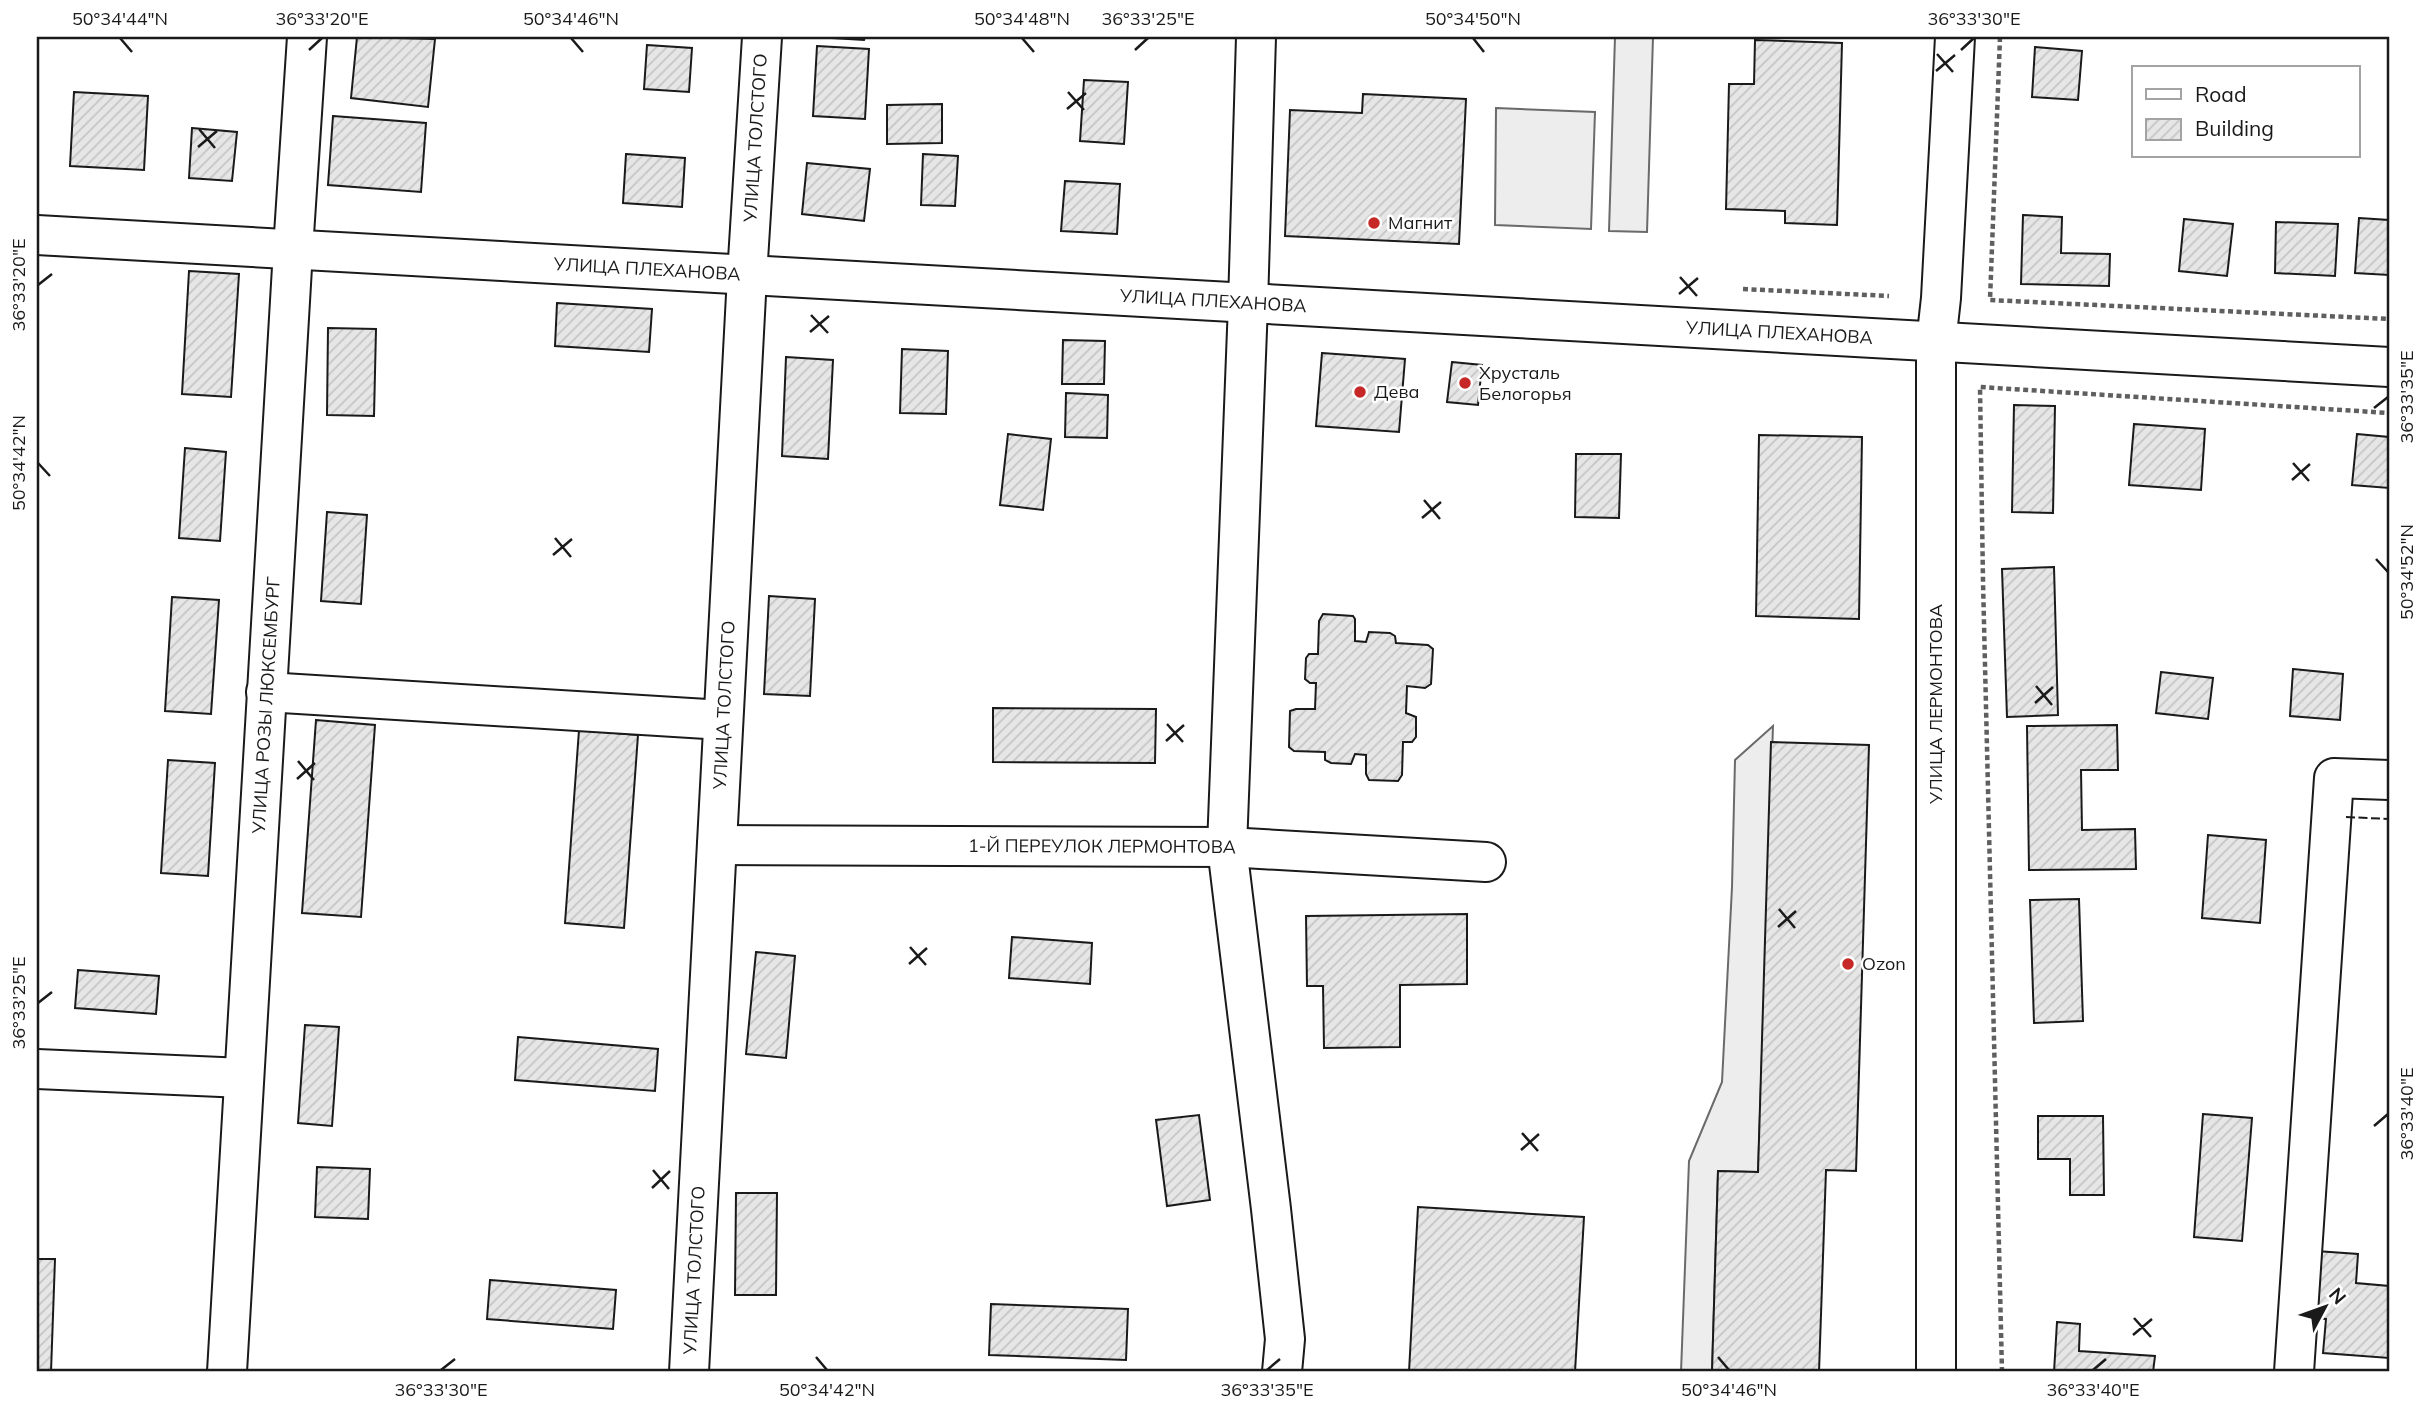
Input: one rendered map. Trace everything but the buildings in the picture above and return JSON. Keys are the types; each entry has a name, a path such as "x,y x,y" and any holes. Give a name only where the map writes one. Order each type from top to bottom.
{"street":[{"name":"УЛИЦА РОЗЫ ЛЮКСЕМБУРГ","path":"227,1372 307,37"},
{"name":"УЛИЦА ТОЛСТОГО","path":"689,1372 762,37"},
{"path":"1256,37 1227,847 1273,1222 1285,1339 1282,1372"},
{"name":"УЛИЦА ЛЕРМОНТОВА","path":"1936,1372 1936,343 1941,298 1955,37"},
{"name":"УЛИЦА ПЛЕХАНОВА","path":"37,235 2389,367"},
{"path":"266,692 723,720"},
{"path":"2294,1372 2334,778 2389,780"},
{"name":"1-Й ПЕРЕУЛОК ЛЕРМОНТОВА","path":"717,845 1227,847 1486,862"},
{"path":"37,1069 244,1078"}],"path":[{"path":"2000,37 1990,300 2389,319"},
{"path":"2002,1372 1980,387 2389,413"}],"shaded area":[{"path":"1615,37 1653,37 1647,232 1609,231"},
{"path":"1496,108 1595,112 1591,229 1495,225"},
{"path":"1773,726 1758,1172 1718,1171 1712,1372 1681,1372 1689,1161 1722,1082 1732,887 1735,760"}],"fence":[{"path":"2346,817 2389,819"}],"place":[{"name":"Магнит","path":"1374,223"},
{"name":"Хрусталь Белогорья","path":"1465,383"},
{"name":"Дева","path":"1360,392"},
{"name":"Ozon","path":"1848,964"}]}
